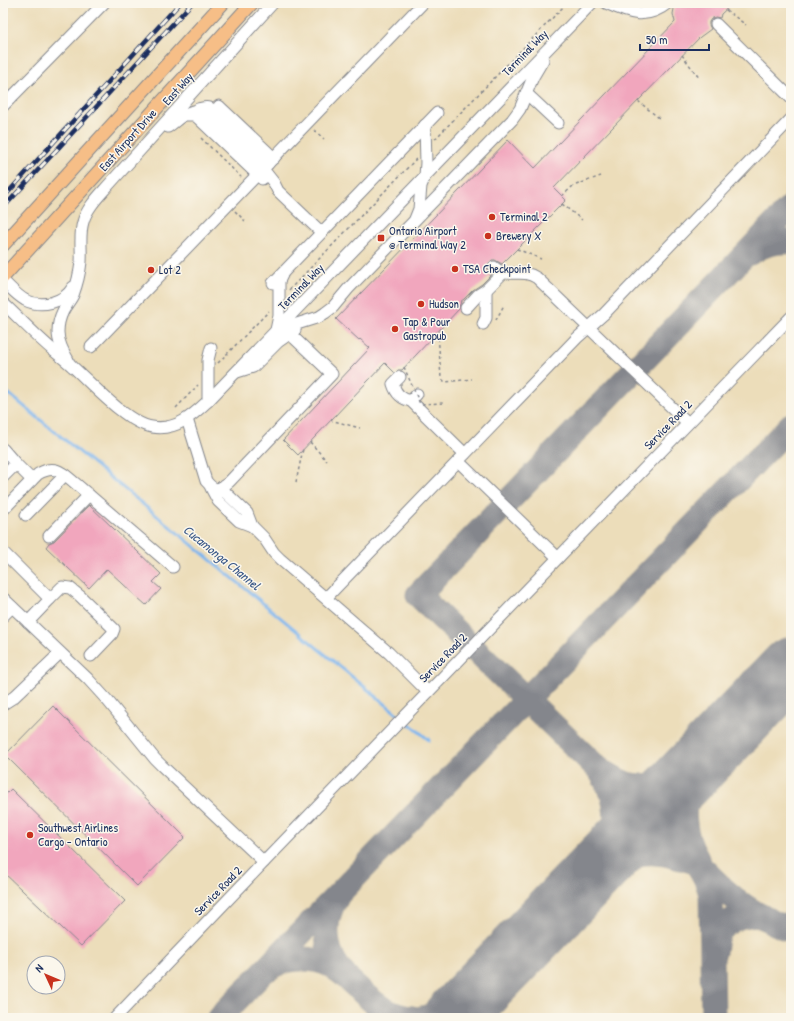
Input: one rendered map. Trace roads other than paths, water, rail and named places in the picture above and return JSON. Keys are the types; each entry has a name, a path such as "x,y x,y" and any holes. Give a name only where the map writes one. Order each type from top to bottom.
{"main road":[{"name":"East Airport Drive","path":"3,245 223,3"},
{"name":"East Airport Drive","path":"3,277 252,3"}],"street":[{"path":"3,106 104,3"},
{"name":"East Way","path":"72,366 60,346 58,326 63,311 73,295 81,262 81,231 82,223 86,214 105,189 273,3"},
{"path":"91,347 423,3"},
{"name":"Terminal Way","path":"3,302 54,351 112,403 134,420 153,427 163,427 177,424 187,419 208,401 237,372 592,3"},
{"path":"606,3 621,10 640,14 656,11 668,3"},
{"path":"716,24 791,98"},
{"path":"283,272 279,281 279,316 276,331 319,317 326,313 512,120 520,109 533,77 552,44"},
{"path":"526,93 558,123"},
{"path":"148,142 188,113 204,107 212,109 260,171 270,187 278,191 321,232"},
{"path":"188,113 198,110 202,111 260,171"},
{"path":"188,113 260,171"},
{"path":"273,282 437,113"},
{"path":"326,598 577,338 604,314 791,119"},
{"path":"414,221 417,216 426,163 424,125"},
{"path":"486,290 485,319 469,305 478,295 486,290 498,270 527,273 537,278 688,423"},
{"name":"East Way","path":"3,281 23,299 31,303 40,304 48,304 57,301 72,290 76,282"},
{"name":"Service Road 2","path":"115,1018 791,316"},
{"path":"237,372 253,367 278,342 309,320"},
{"path":"217,488 229,482 332,374 290,334"},
{"path":"208,401 208,360 211,348"},
{"path":"402,372 393,384 395,390 404,399 414,398 462,457 558,558"},
{"path":"187,419 206,481 226,493 247,513 252,526 264,538 280,559 389,653 428,692"},
{"path":"3,449 32,480"},
{"path":"3,477 16,464"},
{"path":"3,510 38,474 44,471 56,469 66,475 173,567"},
{"path":"26,515 66,475"},
{"path":"49,536 89,495"},
{"path":"3,552 50,599"},
{"path":"28,622 62,587 70,588 114,629 112,634 91,656"},
{"path":"3,598 108,700 155,759 264,862"},
{"path":"3,616 12,606"},
{"path":"3,704 14,697 63,656"}],"waterway":[{"name":"Cucamonga Channel","path":"3,389 429,740"}],"railway":[{"path":"3,198 180,3"},
{"path":"3,208 192,3"}],"place":[{"name":"Terminal 2","path":"492,217"},
{"name":"Brewery X","path":"488,236"},
{"name":"Ontario Airport @ Terminal Way 2","path":"381,238"},
{"name":"TSA Checkpoint","path":"455,269"},
{"name":"Lot 2","path":"151,270"},
{"name":"Hudson","path":"421,304"},
{"name":"Tap & Pour Gastropub","path":"395,329"},
{"name":"Southwest Airlines Cargo - Ontario","path":"30,835"}]}
